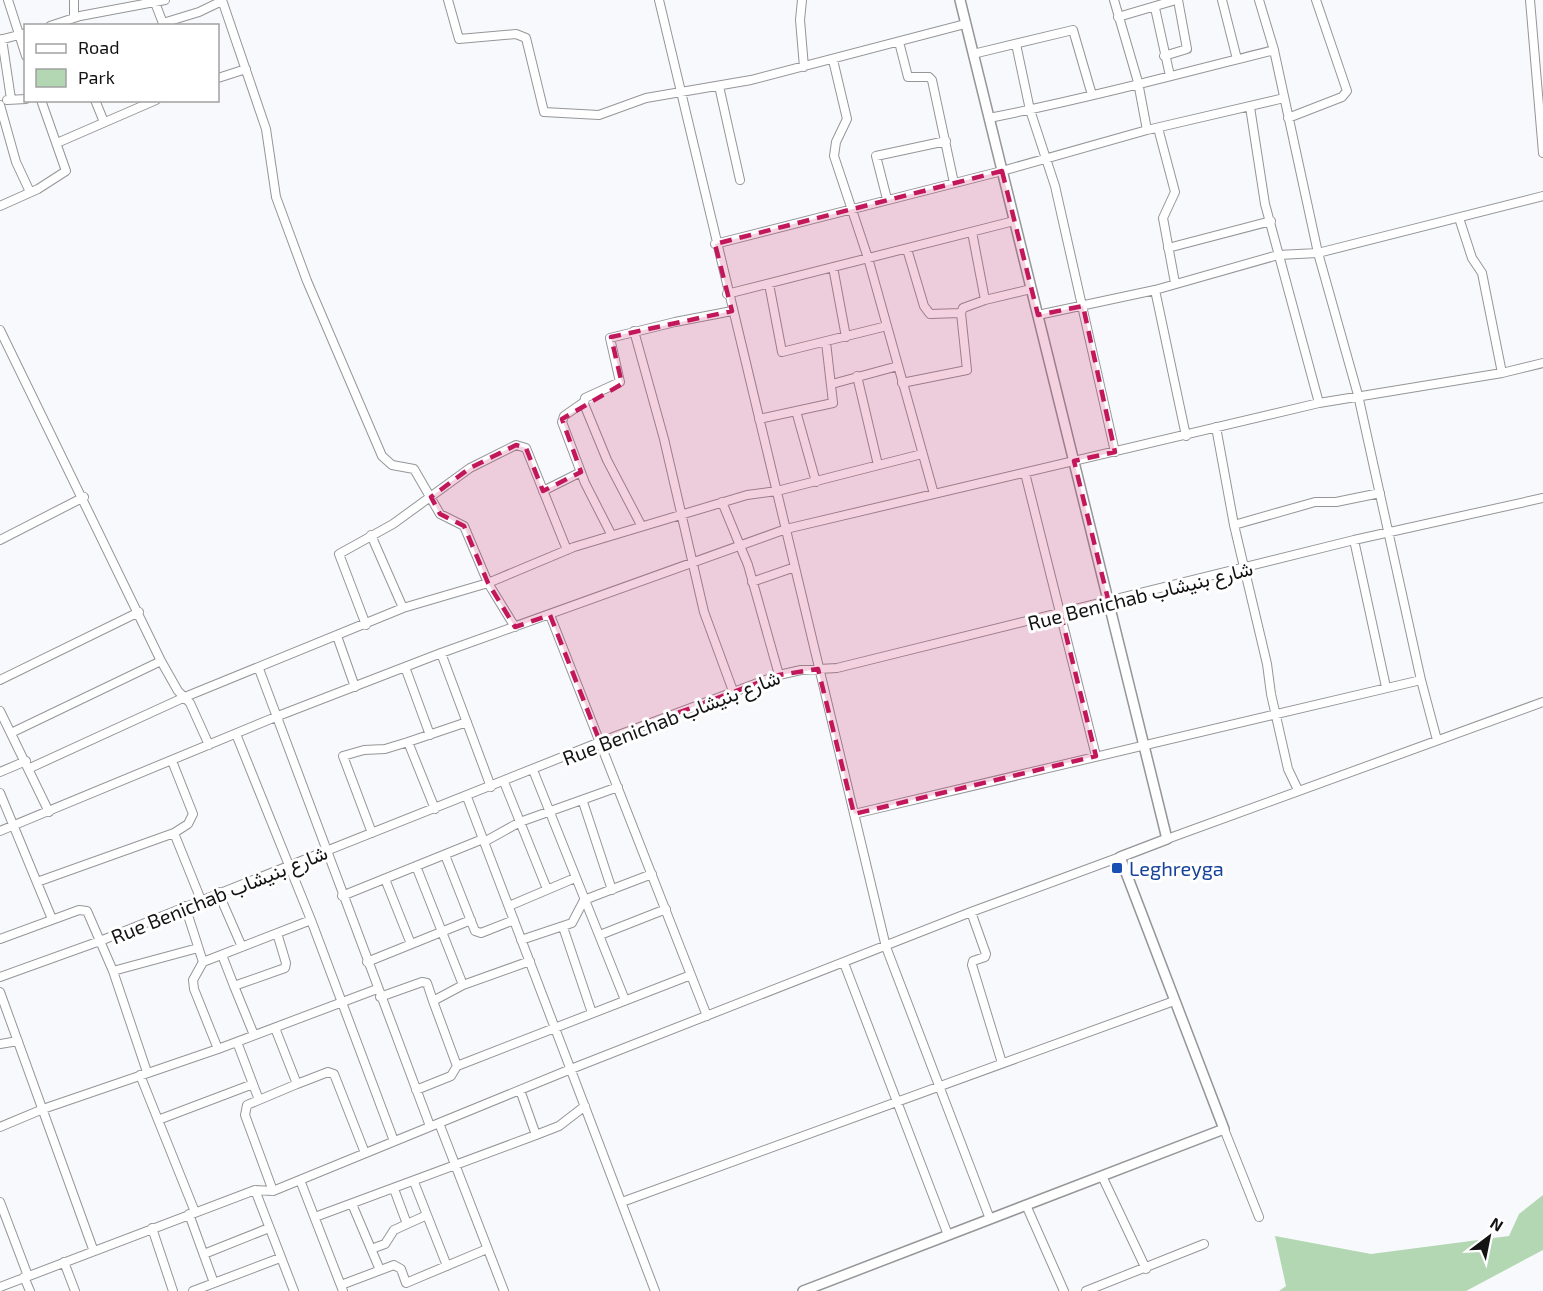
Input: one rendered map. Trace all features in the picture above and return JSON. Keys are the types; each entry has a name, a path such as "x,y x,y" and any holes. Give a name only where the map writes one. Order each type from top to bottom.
{"street":[{"path":"8,0 21,34 1,40 11,99"},
{"path":"74,0 74,18"},
{"path":"64,23 74,18 165,0"},
{"path":"448,0 459,39 516,34 526,38 542,109 547,114 591,116 646,98 719,86 804,67 966,24"},
{"path":"659,0 715,244 777,491 886,947 990,1219"},
{"path":"802,0 800,20 804,67"},
{"path":"960,0 1167,839"},
{"path":"1114,0 1137,82 1147,130"},
{"path":"1118,17 1177,0 1187,49 1164,56"},
{"path":"1222,0 1237,59"},
{"path":"1258,0 1274,50 1318,253 1358,395 1421,680 1437,740"},
{"path":"1288,118 1342,97 1347,91 1316,0"},
{"path":"1530,0 1543,153"},
{"path":"155,2 163,24 199,12 222,1 266,129 276,197 342,367 386,461 414,469 440,514 464,526 488,583 515,627"},
{"path":"1155,8 1170,76"},
{"path":"973,54 1073,30 1092,95"},
{"path":"898,42 908,77 929,77 932,80 954,183"},
{"path":"1016,44 1030,110 1054,186 1115,452"},
{"path":"989,118 1274,50"},
{"path":"833,60 847,119 836,142 834,156 849,208 868,258 934,494"},
{"path":"219,78 246,69"},
{"path":"719,86 740,180"},
{"path":"715,244 849,208 1002,171 1147,130 1284,98"},
{"path":"24,99 11,99 0,104 16,162 30,192"},
{"path":"0,206 66,171 42,102"},
{"path":"96,102 104,122"},
{"path":"57,143 151,102"},
{"path":"1250,107 1259,180 1319,403"},
{"path":"1158,128 1175,192 1163,218 1175,283"},
{"path":"887,199 876,156 946,141"},
{"path":"1038,315 1155,290 1278,255 1318,253 1543,196"},
{"path":"1459,218 1472,258 1484,280 1485,297 1502,373"},
{"path":"727,294 1014,221"},
{"path":"1168,248 1271,221"},
{"path":"972,232 985,300"},
{"path":"906,249 924,306 930,314 961,313"},
{"path":"833,267 846,337"},
{"path":"770,284 782,352 887,326"},
{"path":"902,383 968,370 961,313 965,307 1031,289"},
{"path":"1155,290 1186,436"},
{"path":"611,534 581,472 562,419 584,402 585,398 619,384 621,380 610,338 732,311"},
{"path":"0,330 84,497 161,661 178,691 192,706 209,745"},
{"path":"634,331 682,513 704,612 733,691"},
{"path":"759,419 833,403 826,342"},
{"path":"0,831 278,716 441,653 786,529 1319,403 1502,373 1543,363"},
{"path":"832,384 898,366"},
{"path":"857,376 878,465"},
{"path":"584,402 607,460 641,525"},
{"path":"796,411 816,482"},
{"path":"1216,427 1234,525 1288,769 1298,790"},
{"path":"366,625 339,554 430,497 470,468 519,444 526,448 567,550"},
{"path":"0,772 28,765 185,697 259,669 403,608 488,583 611,534 722,502 816,482 922,454"},
{"path":"543,491 581,472"},
{"path":"1025,472 1096,756"},
{"path":"1234,525 1315,502 1336,502 1380,493"},
{"path":"0,540 84,497"},
{"name":"Rue Benichab شارع بنيشاب","path":"0,978 491,788 600,742 779,675 801,670 837,668 1109,603 1354,540 1543,498"},
{"path":"722,502 752,582 779,675"},
{"path":"371,535 403,608"},
{"path":"1354,540 1386,687"},
{"path":"752,582 795,567"},
{"path":"0,680 139,612"},
{"path":"550,615 707,1016"},
{"path":"337,636 355,687"},
{"path":"441,653 491,788"},
{"path":"11,733 161,661"},
{"path":"405,667 430,735"},
{"path":"259,669 278,716 325,851 430,1126"},
{"path":"854,814 1421,680"},
{"path":"0,1287 93,1249 255,1190 273,1191 571,1069 971,912 1298,790 1543,702"},
{"path":"0,711 49,812"},
{"path":"372,833 342,756 364,750 385,749 466,722"},
{"path":"236,734 311,920 394,1141"},
{"path":"408,742 435,809"},
{"path":"37,882 174,833 188,824 193,814 172,761"},
{"path":"533,770 625,1000"},
{"path":"504,782 547,890"},
{"path":"342,896 484,841 520,822 583,802 618,787"},
{"path":"0,793 52,919"},
{"path":"467,797 655,1291"},
{"path":"583,802 612,890"},
{"path":"174,833 201,900"},
{"path":"445,855 475,931 479,933 514,920"},
{"path":"1120,857 1259,1217"},
{"path":"416,867 463,985"},
{"path":"521,940 563,927 575,920 584,900 652,874"},
{"path":"509,906 575,878"},
{"path":"385,879 411,945"},
{"path":"218,892 242,947"},
{"path":"184,906 203,962"},
{"path":"600,935 666,909"},
{"path":"0,939 52,919 84,910 89,914 113,971 158,1120 214,1282"},
{"path":"971,912 986,954 972,965 1002,1063"},
{"path":"218,1049 194,989 193,980 203,962 311,920"},
{"path":"367,962 471,920"},
{"path":"563,927 592,1012"},
{"path":"234,986 285,968 286,963 276,933"},
{"path":"113,971 198,948"},
{"path":"222,955 254,1035"},
{"path":"433,1001 463,985 530,961"},
{"path":"844,963 948,1235"},
{"path":"416,1090 451,1076 457,1066 691,975"},
{"path":"381,997 422,982 427,983 457,1066"},
{"path":"0,1127 43,1109 275,1028 377,988"},
{"path":"0,992 93,1249"},
{"path":"622,1202 1174,1000"},
{"path":"275,1028 297,1084"},
{"path":"0,1044 18,1041"},
{"path":"237,1042 259,1100"},
{"path":"273,1191 245,1112 247,1105 297,1084 328,1072 334,1074 365,1153"},
{"path":"158,1120 253,1084"},
{"path":"519,1090 536,1135"},
{"path":"315,1217 560,1126 585,1106"},
{"path":"439,1123 487,1248 500,1290"},
{"path":"803,1291 1224,1129"},
{"path":"1102,1176 1146,1269"},
{"path":"300,1180 342,1288 380,1270 398,1266 408,1287 487,1248"},
{"path":"414,1182 447,1266"},
{"path":"394,1189 407,1224"},
{"path":"255,1190 291,1290"},
{"path":"0,1202 30,1291"},
{"path":"352,1204 380,1270"},
{"path":"1026,1205 1064,1291"},
{"path":"371,1250 385,1244 394,1230 427,1215"},
{"path":"152,1228 173,1291"},
{"path":"204,1254 269,1228"},
{"path":"1086,1291 1204,1244"},
{"path":"193,1291 280,1258"},
{"path":"64,1262 75,1291"}],"highlighted area":[{"path":"1002,171 1038,315 1083,306 1115,452 1074,461 1109,603 1061,615 1096,756 854,814 818,669 779,675 600,742 550,615 515,627 488,583 464,526 440,514 431,497 470,468 516,445 526,448 543,491 581,472 562,419 622,384 611,337 732,311 715,244"}],"green space":[{"path":"1543,1195 1543,1250 1466,1291 1279,1291 1286,1286 1275,1236 1371,1254 1509,1236 1519,1214"}],"place":[{"name":"Leghreyga","path":"1117,868"}]}
